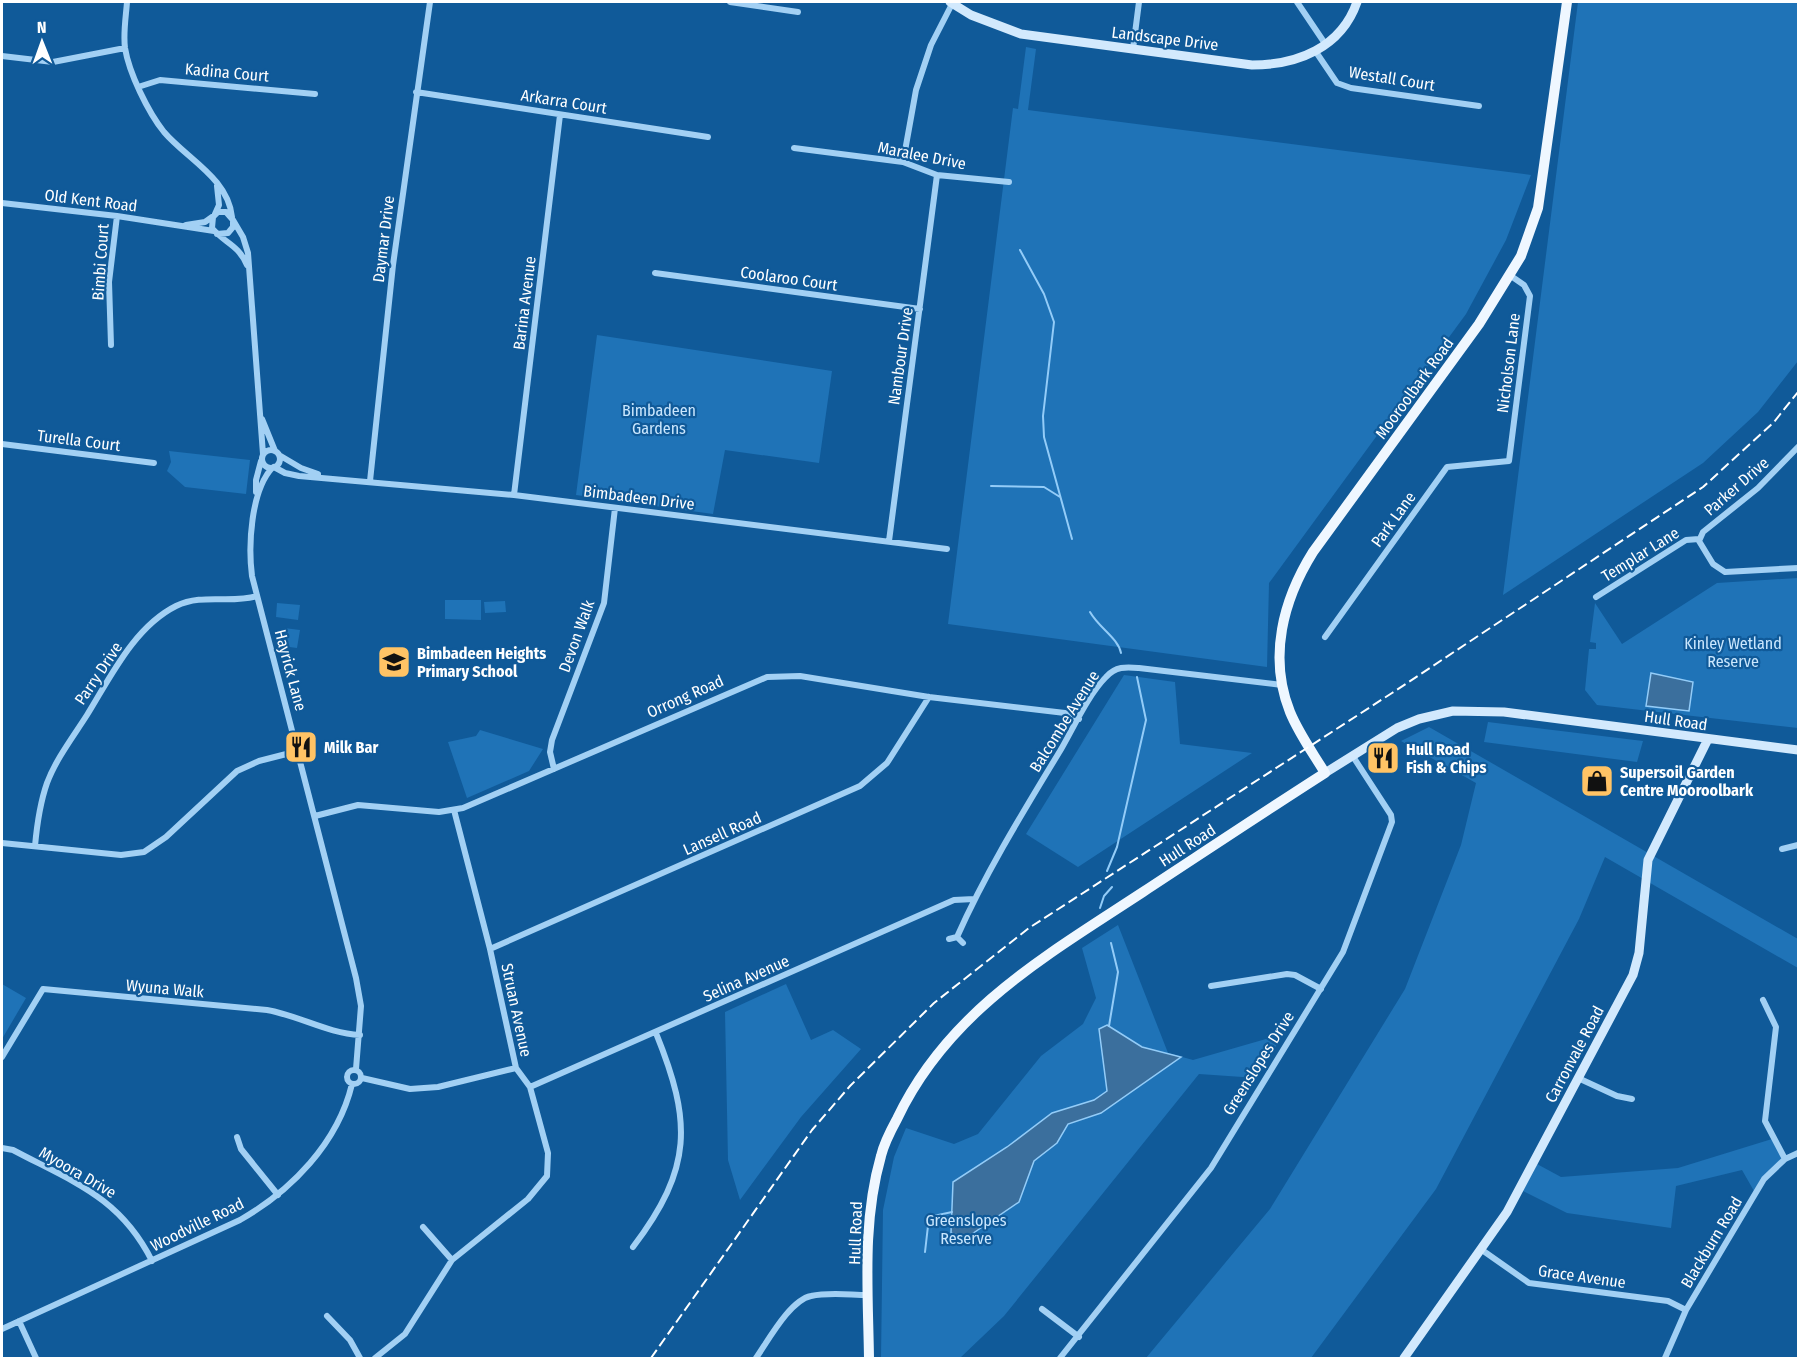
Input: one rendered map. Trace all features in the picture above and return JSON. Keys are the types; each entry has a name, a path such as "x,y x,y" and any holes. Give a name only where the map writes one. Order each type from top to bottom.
{"main road":[{"name":"Mooroolbark Road","path":"1325,773 1293,719 1282,685 1281,632 1285,612 1301,572 1511,276 1530,235 1538,208 1567,2"},
{"name":"Hull Road","path":"869,1359 867,1226 881,1153 916,1080 942,1046 994,994 1049,954 1325,773"}],"street":[{"name":"Hayrick Lane","path":"127,2 125,48 138,87 164,131 225,193 232,218 243,237 248,268 261,415 262,457 256,480 251,560 257,596 350,951 361,1006 360,1035"},
{"name":"Daymar Drive","path":"370,481 392,275 430,2"},
{"path":"730,2 798,12"},
{"path":"1133,50 1139,2"},
{"path":"1297,2 1326,45"},
{"name":"Landscape Drive","path":"951,3 993,26 1021,34 1252,65 1276,65 1316,52 1326,45 1341,29 1358,2"},
{"path":"903,162 916,90 931,45 951,3"},
{"path":"2,56 53,62 125,48"},
{"name":"Westall Court","path":"1316,52 1337,83 1351,88 1479,106"},
{"name":"Kadina Court","path":"138,87 160,80 315,94"},
{"name":"Arkarra Court","path":"416,92 708,137"},
{"name":"Barina Avenue","path":"514,495 560,115"},
{"name":"Maralee Drive","path":"794,148 903,162 937,175 1009,182"},
{"name":"Nambour Drive","path":"889,541 937,175"},
{"path":"214,215 226,212 232,218 233,227 228,233 215,232 211,224 214,215 219,205 215,182"},
{"name":"Old Kent Road","path":"2,203 117,216 215,232"},
{"name":"Old Kent Road","path":"176,225 195,225 214,215"},
{"name":"Bimbi Court","path":"111,345 109,282 117,216"},
{"name":"Hayrick Lane","path":"215,232 231,242 242,254 248,268"},
{"name":"Coolaroo Court","path":"656,273 920,309"},
{"name":"Nicholson Lane","path":"1509,461 1530,296 1524,285 1511,276"},
{"name":"Hayrick Lane","path":"261,415 277,453"},
{"name":"Turella Court","path":"2,444 154,462"},
{"name":"Parker Drive","path":"1798,447 1758,488 1703,532 1700,539 1713,564 1725,572 1798,568"},
{"path":"269,450 277,453 280,461 273,468 265,466 262,457 269,450"},
{"name":"Bimbadeen Drive","path":"277,453 301,468 328,476"},
{"name":"Park Lane","path":"1324,637 1448,467 1509,461"},
{"name":"Hayrick Lane","path":"256,499 263,478 273,468"},
{"name":"Bimbadeen Drive","path":"273,468 285,473 514,495 947,549"},
{"name":"Devon Walk","path":"554,769 550,752 552,740 604,603 615,508"},
{"name":"Templar Lane","path":"1596,597 1686,540 1700,539"},
{"name":"Parry Drive","path":"35,846 39,809 58,759 125,654 144,633 173,608 188,601 218,597 244,599 257,596"},
{"name":"Balcombe Avenue","path":"957,937 974,899 1105,677 1120,667 1282,685"},
{"name":"Orrong Road","path":"315,816 364,805 439,812 454,810 766,677 800,676 929,697 1065,713 1079,719"},
{"name":"Lansell Road","path":"490,949 860,786 887,764 929,697"},
{"name":"Hull Road","path":"1325,773 1397,728 1419,719 1454,711 1504,712 1798,750"},
{"name":"Carronvale Road","path":"1404,1359 1507,1212 1633,975 1639,953 1648,860 1708,739"},
{"path":"2,843 121,855 144,852 166,837 237,771 259,760 298,751"},
{"name":"Greenslopes Drive","path":"1060,1359 1210,1168 1343,952 1392,822 1391,815 1352,755"},
{"name":"Struan Avenue","path":"375,1359 405,1334 452,1260 528,1199 547,1176 548,1153 530,1087 516,1068 490,949 454,810"},
{"path":"1782,849 1798,845"},
{"name":"Selina Avenue","path":"530,1087 954,900 974,899"},
{"path":"949,939 957,937 963,943"},
{"path":"1210,986 1287,974 1295,975 1321,989"},
{"name":"Wyuna Walk","path":"2,1057 44,989 267,1010 292,1014 332,1032 360,1035"},
{"path":"1763,1000 1776,1027 1765,1121 1785,1160"},
{"path":"633,1247 663,1203 673,1179 680,1146 682,1124 679,1097 656,1033"},
{"path":"360,1035 356,1070 362,1078 410,1089 438,1087 516,1068"},
{"path":"356,1070 349,1071 347,1076 352,1084 358,1083 362,1078"},
{"path":"1578,1078 1617,1096 1632,1099"},
{"name":"Woodville Road","path":"2,1329 240,1220 278,1195 303,1172 324,1144 342,1113 352,1084"},
{"path":"237,1137 241,1149 278,1195"},
{"name":"Myoora Drive","path":"2,1148 13,1150 105,1200 133,1227 152,1261"},
{"name":"Blackburn Road","path":"1665,1359 1686,1310 1764,1179 1785,1160 1798,1153"},
{"path":"423,1227 452,1260"},
{"name":"Grace Avenue","path":"1482,1250 1529,1283 1668,1301 1686,1310"},
{"path":"756,1359 792,1308 803,1299 818,1295 868,1295"},
{"path":"1042,1309 1079,1337"},
{"path":"327,1316 350,1340 360,1359"},
{"path":"19,1321 36,1359"}],"green space":[{"path":"1578,2 1798,2 1798,361 1758,412 1703,463 1503,595"},
{"path":"1026,47 1036,49 1028,110 1531,175 1506,240 1466,314 1269,583 1267,667 948,624 1013,108 1018,109"},
{"name":"Bimbadeen Gardens","path":"597,335 832,371 819,463 725,450 713,514 576,495"},
{"path":"169,451 250,460 246,494 185,487 167,471 171,462"},
{"name":"Kinley Wetland Reserve","path":"1798,578 1798,728 1597,705 1585,690 1589,649 1596,649 1596,643 1590,642 1595,603 1622,644 1717,583"},
{"path":"445,600 481,600 481,620 445,619"},
{"path":"505,601 506,612 485,613 484,602"},
{"path":"277,603 300,605 298,620 276,617"},
{"path":"284,628 300,630 297,648 282,646"},
{"path":"1124,675 1175,682 1180,744 1252,753 1078,867 1026,834"},
{"path":"1488,722 1643,741 1637,762 1484,742"},
{"path":"1429,727 1798,939 1798,968 1605,857 1579,919 1436,1189 1311,1358 1146,1358 1270,1209 1405,989 1461,845 1476,783 1401,741"},
{"path":"480,730 543,749 529,771 467,798 448,742 476,736"},
{"name":"Greenslopes Reserve","path":"1118,925 1168,1053 1193,1060 1283,1034 1257,1078 1199,1074 1004,1316 960,1358 881,1358 883,1210 894,1157 906,1128 954,1144 978,1134 1041,1056 1083,1024 1096,998 1082,948"},
{"path":"2,984 26,998 2,1039"},
{"path":"786,984 811,1040 833,1030 861,1049 801,1117 740,1200 728,1160 725,1012"},
{"path":"1772,1139 1783,1159 1761,1178 1754,1191 1742,1170 1676,1186 1671,1228 1567,1213 1523,1191 1537,1164 1561,1177 1678,1168"}],"shaded area":[{"path":"1651,673 1693,682 1689,711 1646,706"},
{"path":"1107,1025 1142,1047 1181,1057 1101,1113 1068,1124 1057,1143 1034,1161 1019,1202 966,1238 951,1233 953,1182 1007,1147 1052,1113 1094,1100 1107,1091 1099,1029"}],"waterway":[{"path":"1020,250 1044,294 1054,322 1043,416 1044,437 1072,539"},
{"path":"991,486 1044,487 1060,497"},
{"path":"1090,612 1116,643 1121,653"},
{"path":"1107,871 1117,847 1146,720 1137,677"},
{"path":"1100,908 1104,896 1112,887"},
{"path":"1109,1026 1118,972 1111,943"},
{"path":"925,1252 929,1217 952,1212"}],"railway":[{"path":"651,1358 812,1130 850,1086 934,1003 1029,928 1392,693 1703,487 1774,422 1798,392"}],"place":[{"name":"Bimbadeen Heights Primary School","path":"394,662"},
{"name":"Milk Bar","path":"301,747"},
{"name":"Hull Road Fish & Chips","path":"1383,758"},
{"name":"Supersoil Garden Centre Mooroolbark","path":"1597,781"}]}
